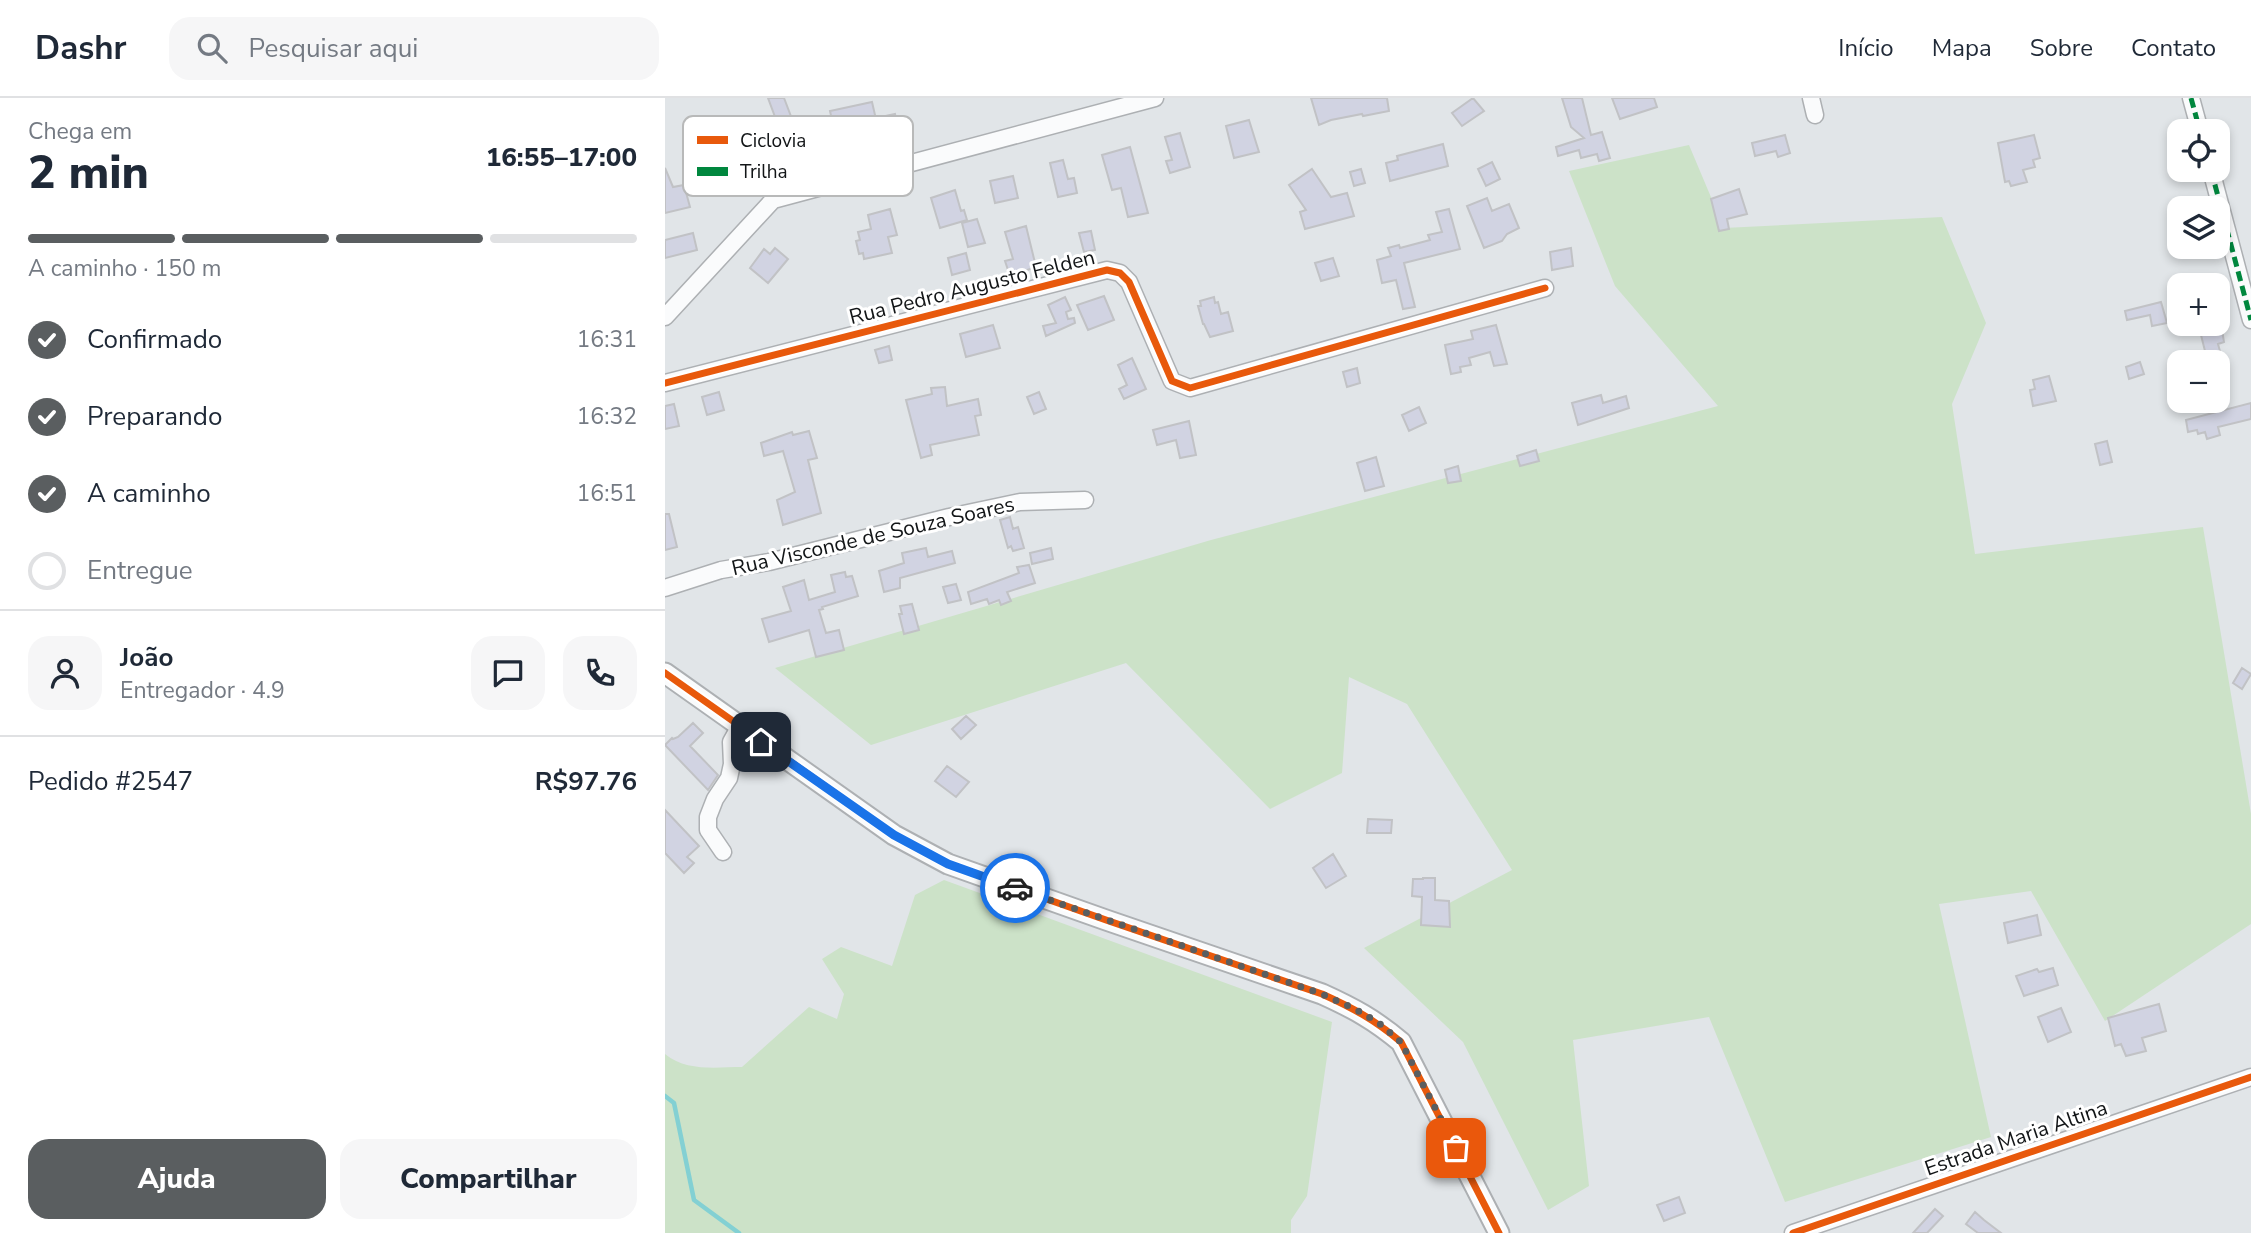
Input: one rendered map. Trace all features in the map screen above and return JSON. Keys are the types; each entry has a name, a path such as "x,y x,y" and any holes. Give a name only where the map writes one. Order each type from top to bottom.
{"main road":[{"path":"665,673 894,835 948,864 1322,994 1379,1023 1401,1042 1499,1233"}],"street":[{"path":"913,163 1155,98"},
{"path":"1811,98 1815,115"},
{"path":"2191,98 2197,119"},
{"path":"2214,182 2251,320"},
{"path":"665,317 773,200 788,196"},
{"name":"Rua Pedro Augusto Felden","path":"665,383 1107,270 1120,272 1129,282 1172,381 1190,388 1545,288"},
{"name":"Rua Visconde de Souza Soares","path":"665,588 721,570 769,562 1020,502 1084,500"},
{"path":"723,852 708,830 708,817 715,799 729,778 732,764 731,742 740,726"},
{"name":"Estrada Maria Altina","path":"1793,1233 2251,1077"}],"green space":[{"path":"1689,145 1724,228 1942,217 1986,323 1952,404 1975,554 2203,527 2251,814 2251,924 2105,1021 2031,891 1939,904 1991,1137 1785,1202 1709,1017 1573,1040 1589,1186 1548,1210 1463,1042 1364,948 1512,870 1407,704 1349,677 1342,773 1270,809 1126,663 871,745 775,668 1211,540 1718,406 1615,286 1569,171"},
{"path":"944,880 1332,1022 1307,1196 1291,1220 1291,1233 665,1233 665,1054 692,1066 742,1067 809,1007 837,1019 844,994 822,959 841,947 892,966 915,895"}],"building":[{"path":"768,98 784,98 791,116 775,116"},
{"path":"1311,98 1387,98 1389,111 1331,120 1319,125"},
{"path":"1473,98 1484,111 1462,126 1452,113"},
{"path":"1562,98 1582,98 1591,135 1602,132 1610,158 1599,161 1597,154 1581,158 1579,150 1558,156 1556,147 1584,138 1571,127"},
{"path":"1612,98 1654,98 1657,107 1620,119"},
{"path":"872,102 875,116 831,116 830,111"},
{"path":"1249,120 1259,152 1234,158 1226,126"},
{"path":"1180,133 1190,167 1170,173 1166,161 1172,160 1165,137"},
{"path":"1785,135 1790,153 1778,157 1776,151 1755,156 1752,143"},
{"path":"2034,135 2040,158 2033,160 2035,167 2023,170 2027,182 2011,186 2009,181 2005,182 1998,143"},
{"path":"1443,144 1448,166 1390,181 1386,163 1398,160 1397,156"},
{"path":"1130,147 1148,213 1128,217 1121,188 1112,190 1102,155"},
{"path":"1063,160 1068,179 1074,178 1077,193 1058,197 1050,163"},
{"path":"1492,162 1500,179 1486,186 1478,169"},
{"path":"665,168 673,187 683,185 683,196 687,196 690,207 665,213"},
{"path":"1312,169 1331,197 1347,193 1354,216 1305,229 1300,212 1306,210 1289,185"},
{"path":"1361,169 1365,183 1354,186 1350,172"},
{"path":"1013,176 1018,198 995,203 990,181"},
{"path":"1739,189 1747,214 1727,219 1729,229 1719,231 1711,199"},
{"path":"955,190 961,211 964,210 967,220 940,228 931,198"},
{"path":"1487,198 1492,211 1509,204 1519,228 1507,234 1502,241 1484,248 1467,206"},
{"path":"890,209 897,235 888,237 892,253 864,259 863,253 859,254 856,241 860,240 858,232 871,229 868,215"},
{"path":"1449,209 1460,249 1404,263 1415,307 1403,309 1396,280 1382,283 1377,260 1391,256 1388,248 1399,245 1400,248 1430,240 1428,235 1442,232 1436,212"},
{"path":"977,219 985,243 968,247 962,223"},
{"path":"1026,226 1036,267 1010,276 1005,261 1013,259 1005,232"},
{"path":"1091,231 1095,250 1084,252 1079,233"},
{"path":"693,233 697,250 665,258 665,240"},
{"path":"775,248 788,259 768,283 750,268 764,249 770,254"},
{"path":"1571,248 1573,266 1552,270 1550,252"},
{"path":"966,253 970,270 952,275 948,258"},
{"path":"1333,258 1339,276 1321,281 1315,263"},
{"path":"1104,296 1114,320 1088,330 1077,305"},
{"path":"1065,297 1071,310 1066,312 1068,319 1074,318 1075,323 1046,336 1043,326 1056,323 1048,305"},
{"path":"1214,297 1221,314 1228,312 1233,331 1210,337 1198,306 1201,306 1200,301"},
{"path":"2161,302 2167,323 2152,326 2150,315 2127,320 2125,311"},
{"path":"993,325 1000,348 966,357 960,334"},
{"path":"1496,325 1507,364 1494,366 1490,352 1469,358 1471,365 1460,367 1461,372 1451,374 1445,345 1473,339 1471,331"},
{"path":"2201,336 2223,336 2224,342 2218,344 2220,350 2205,350"},
{"path":"889,346 892,360 879,363 875,350"},
{"path":"1132,358 1146,389 1124,399 1119,389 1127,385 1118,365"},
{"path":"2140,362 2144,374 2129,379 2126,367"},
{"path":"1357,368 1360,383 1347,387 1343,372"},
{"path":"2049,376 2056,401 2033,406 2030,390 2035,389 2033,380"},
{"path":"945,387 947,406 978,399 981,415 975,416 979,435 930,445 932,455 921,458 906,400 932,394 931,388"},
{"path":"719,392 724,410 707,415 702,397"},
{"path":"1039,392 1046,409 1034,414 1027,397"},
{"path":"1601,395 1603,403 1626,396 1629,408 1578,425 1572,403"},
{"path":"2251,403 2251,419 2218,427 2220,435 2207,439 2205,432 2188,432 2186,420 2213,413 2230,413 2230,408"},
{"path":"674,404 679,426 665,429 665,406"},
{"path":"1419,407 1426,423 1409,431 1402,415"},
{"path":"1189,421 1196,455 1180,458 1176,440 1157,445 1153,430"},
{"path":"809,431 817,458 808,460 821,513 783,525 777,500 795,492 783,451 764,456 761,443 792,432 793,435"},
{"path":"2107,441 2112,462 2100,465 2095,444"},
{"path":"1536,450 1539,461 1520,466 1517,456"},
{"path":"1376,457 1384,486 1365,491 1357,463"},
{"path":"1458,466 1461,481 1448,483 1445,470"},
{"path":"665,514 669,514 677,547 665,550"},
{"path":"1010,517 1013,529 1018,527 1024,548 1013,551 1011,546 1008,548 1000,520"},
{"path":"926,548 928,557 952,551 955,563 900,578 900,588 884,592 879,571 904,563 902,553"},
{"path":"1051,548 1053,559 1032,564 1030,553"},
{"path":"1029,565 1035,583 1007,592 1011,601 1001,605 999,600 989,604 987,599 971,604 968,592 1019,573 1017,567"},
{"path":"845,572 846,577 852,576 858,596 819,610 826,633 839,630 844,650 816,657 809,630 769,642 762,619 791,611 783,587 804,580 809,600 835,592 831,575"},
{"path":"956,584 961,600 948,603 943,587"},
{"path":"912,604 919,630 904,634 899,614 902,614 900,606"},
{"path":"2242,668 2251,674 2242,689 2233,683"},
{"path":"966,716 976,725 961,739 952,729"},
{"path":"693,723 703,733 690,746 718,775 708,790 665,745"},
{"path":"947,766 969,782 956,797 935,781"},
{"path":"665,810 699,846 687,857 694,863 684,873 665,853"},
{"path":"1368,819 1392,820 1391,833 1367,833"},
{"path":"1333,854 1346,876 1326,888 1313,868"},
{"path":"1435,878 1435,900 1449,901 1450,927 1421,925 1422,897 1412,896 1413,879"},
{"path":"2037,915 2041,935 2008,943 2004,923"},
{"path":"2053,968 2058,985 2024,996 2016,976 2037,969 2039,972"},
{"path":"2159,1004 2166,1031 2142,1038 2146,1051 2126,1056 2121,1044 2115,1046 2108,1018"},
{"path":"2061,1008 2071,1032 2048,1042 2038,1017"},
{"path":"1679,1197 1685,1213 1664,1221 1657,1205"},
{"path":"1935,1209 1943,1216 1927,1233 1913,1233"},
{"path":"1975,1212 2001,1233 1978,1233 1966,1224"}],"waterway":[{"path":"665,1096 674,1103 694,1200 739,1233"}],"marked path":[{"path":"2191,98 2197,119"},
{"path":"2214,182 2251,320"}],"cycle path":[{"path":"665,383 1107,270 1120,273 1129,282 1172,381 1190,388 1545,288"},
{"path":"665,673 894,835 948,864 1322,994 1373,1021 1401,1042 1499,1233"},
{"path":"1793,1233 2251,1077"}],"way so far":[{"path":"1015,888 1322,994 1379,1023 1401,1042 1456,1148"}],"route":[{"path":"761,742 894,835 948,864 1015,888"}]}
